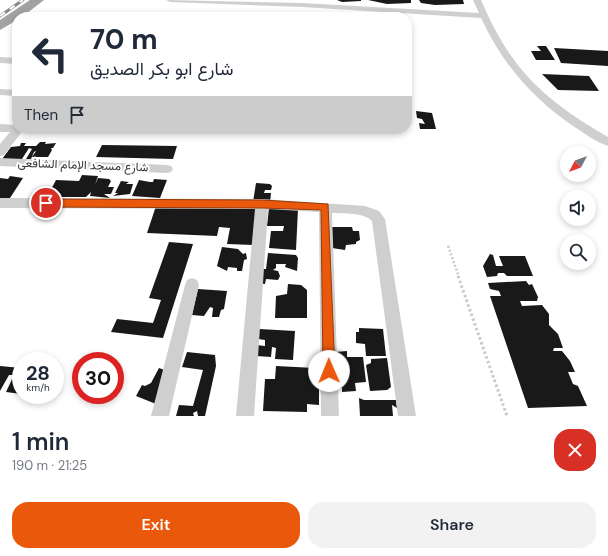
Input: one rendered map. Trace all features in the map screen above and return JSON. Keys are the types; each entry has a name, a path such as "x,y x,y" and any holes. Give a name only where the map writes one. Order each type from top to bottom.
{"highway":[{"path":"20,12 38,0"},
{"path":"0,26 12,18"}],"street":[{"path":"170,0 302,3 483,16"},
{"path":"476,0 505,56 530,86 578,125 608,142"},
{"path":"0,60 12,60"},
{"path":"0,92 12,93"},
{"path":"0,128 12,129"},
{"path":"0,152 14,134"},
{"name":"شارع مسجد الإمام الشافعى","path":"0,162 167,169"},
{"path":"0,203 262,204 325,207 366,211 374,214 378,219 407,416"},
{"path":"245,416 262,204"},
{"path":"325,207 330,416"},
{"path":"160,416 192,285"}],"path":[{"path":"448,246 507,416"}],"building":[{"path":"337,0 361,0 361,1 342,2"},
{"path":"368,0 411,0 411,3 387,4"},
{"path":"419,0 463,0 464,4 435,5 421,3"},
{"path":"537,46 546,46 555,60 536,60 531,51 541,51"},
{"path":"554,48 608,51 608,66 561,63"},
{"path":"542,74 589,76 599,91 558,90"},
{"path":"416,111 432,113 436,129 420,129 419,123 425,124 422,119 417,118"},
{"path":"40,142 46,142 45,144 56,143 53,148 51,148 52,150 48,157 32,157 36,151 34,152 31,159 26,159 32,149 29,148 22,159 2,159 11,147 20,146 21,143 26,143 24,146 36,146"},
{"path":"102,145 177,146 173,159 96,157"},
{"path":"82,175 98,176 95,185 98,178 109,179 111,181 108,187 114,187 111,194 104,194 110,198 90,196 91,192 86,197 47,197 56,180 79,181"},
{"path":"10,176 23,178 10,198 0,198 0,178 8,179"},
{"path":"154,179 167,180 160,198 132,196 139,180 153,182"},
{"path":"121,181 129,182 126,184 133,184 130,194 113,196 118,193 115,193"},
{"path":"256,183 270,184 272,186 271,190 265,190 264,193 271,193 270,203 253,202"},
{"path":"156,206 258,209 253,245 227,244 230,228 219,227 217,236 147,233"},
{"path":"269,208 298,209 296,250 269,248 271,231 283,231 284,226 267,226"},
{"path":"331,227 352,227 353,231 359,231 360,240 356,242 356,244 346,245 345,250 332,248"},
{"path":"169,242 193,244 163,338 111,332 117,319 153,323 161,300 149,298"},
{"path":"222,247 238,249 243,254 246,253 247,259 244,260 242,271 237,271 237,268 228,267 227,271 217,266"},
{"path":"268,253 296,255 298,258 297,271 285,267 286,264 276,264 276,268 273,270 278,271 280,276 278,280 266,279 265,284 258,283 260,269 266,269"},
{"path":"490,254 493,255 496,266 503,266 499,256 525,256 533,276 507,276 504,273 498,273 497,276 487,277 483,266"},
{"path":"526,281 529,285 532,284 538,297 537,301 520,301 522,306 542,305 549,314 549,325 558,334 563,348 554,348 553,351 562,351 570,361 575,372 568,372 573,384 578,386 587,406 528,408 490,296 501,296 499,291 490,289 488,283"},
{"path":"288,284 301,285 307,290 307,318 275,318 276,296 287,294"},
{"path":"198,289 227,291 224,309 221,310 219,317 212,317 213,308 210,307 204,316 192,315"},
{"path":"359,328 383,329 386,356 366,356 365,344 356,343 356,332 359,332"},
{"path":"259,329 295,331 293,360 275,359 276,348 272,347 271,357 256,356 257,345 265,346 265,340 258,339"},
{"path":"347,351 347,357 363,357 366,382 355,383 356,391 342,392 342,388 332,388 335,352"},
{"path":"187,352 215,355 216,366 205,416 198,416 197,411 193,413 194,416 176,416 179,405 193,406 203,370 182,367"},
{"path":"387,358 391,387 387,390 370,391 366,365 371,363 371,359"},
{"path":"315,365 319,365 319,405 307,404 307,412 263,411 265,379 275,379 276,366 315,368"},
{"path":"0,366 12,367 12,375 9,375 0,391"},
{"path":"159,368 170,372 161,406 136,396 142,385 145,386 151,383"},
{"path":"12,379 12,393 6,392"},
{"path":"359,398 364,400 396,400 397,408 392,405 393,416 360,416"}],"railway":[{"path":"0,16 23,0"}],"route":[{"path":"46,203 262,204 325,207 329,371"}]}
